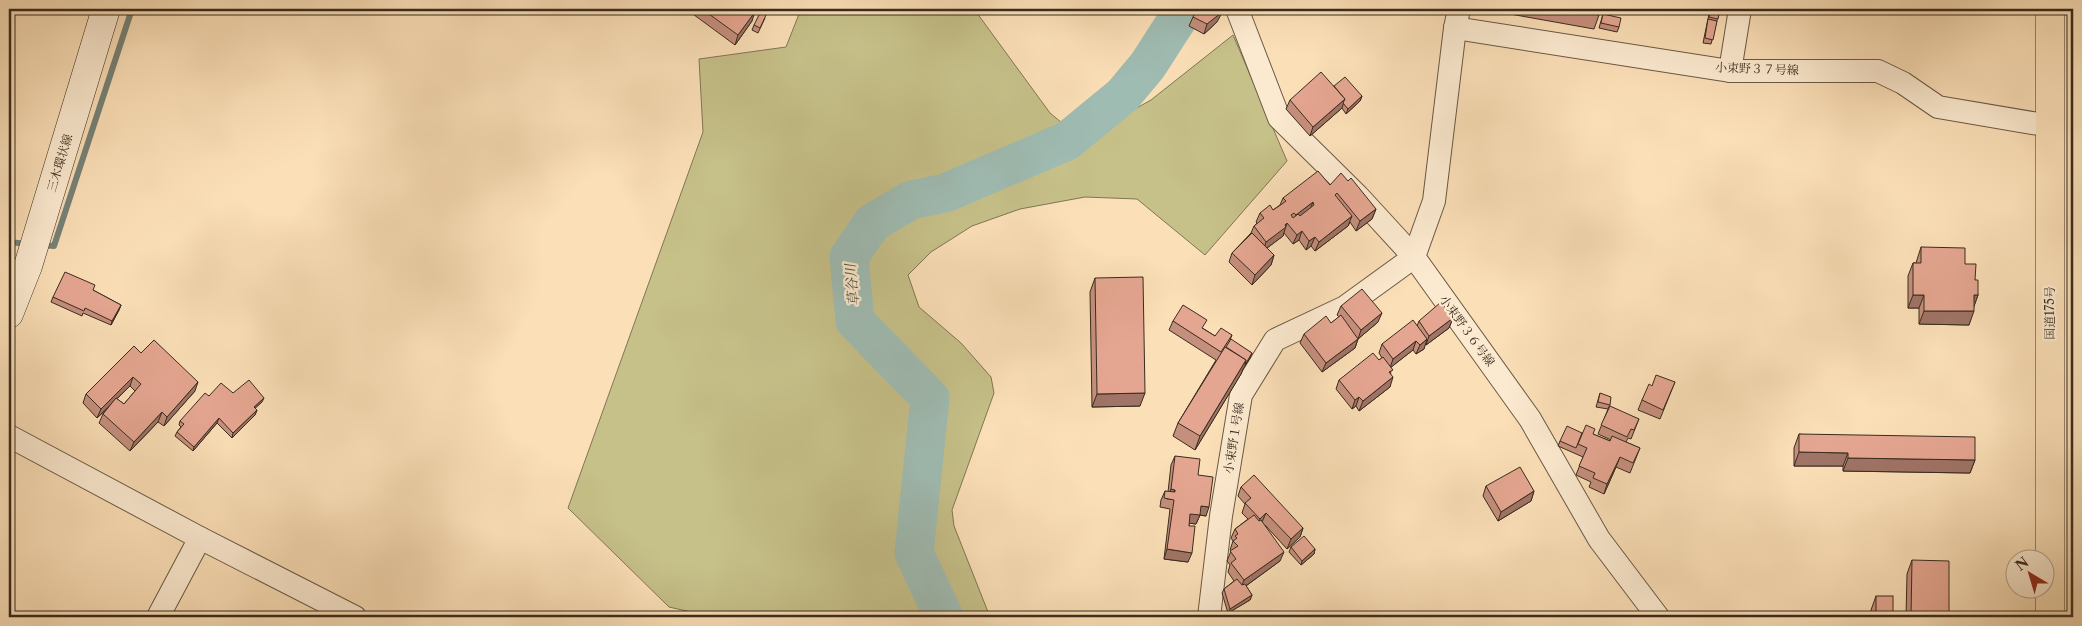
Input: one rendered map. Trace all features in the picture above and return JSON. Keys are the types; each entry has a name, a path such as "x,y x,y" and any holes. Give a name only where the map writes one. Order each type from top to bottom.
{"highway":[{"name":"国道175号","path":"2050,9 2050,617"}],"main road":[{"name":"三木環状線","path":"9,314 28,266 106,9"}],"street":[{"name":"小束野３６号線","path":"1237,9 1279,118 1358,196 1414,257 1530,420 1599,539 1658,617"},
{"path":"1730,71 1740,9"},
{"path":"1414,257 1434,200 1457,18"},
{"name":"小束野３７号線","path":"1457,18 1730,71 1878,71 1903,82 1938,107 2050,126"},
{"name":"小束野１号線","path":"1209,617 1221,516 1241,395 1275,340 1345,307 1414,257"},
{"path":"9,436 200,538 354,617"},
{"path":"158,617 200,538"}],"shaded area":[{"path":"801,9 974,9 1050,113 1081,139 1151,100 1233,35 1287,161 1205,255 1137,199 1085,197 1020,209 972,226 931,252 908,275 919,307 961,343 991,377 994,393 952,510 954,526 990,617 713,617 669,607 568,508 703,132 699,59 786,47"}],"building":[{"path":"702,9 751,9 755,12 738,35"},
{"path":"1197,9 1223,9 1221,13 1207,24 1193,17"},
{"path":"1563,9 1600,9 1599,15"},
{"path":"1711,9 1720,9 1718,19 1709,17"},
{"path":"761,11 767,13 760,28 754,25"},
{"path":"1603,14 1621,18 1619,27 1601,23"},
{"path":"1708,19 1717,21 1713,40 1705,38"},
{"path":"1321,72 1345,99 1313,127 1290,100"},
{"path":"1345,77 1362,96 1348,109 1343,103 1345,99 1334,86"},
{"path":"1318,171 1330,185 1341,173 1348,181 1351,178 1376,209 1360,221 1337,193 1335,195 1352,216 1319,242 1315,237 1309,241 1302,231 1297,235 1287,223 1286,227 1266,242 1254,226 1264,218 1260,213 1270,205 1273,210 1286,201 1283,198","holes":["1313,202 1314,205 1300,216 1298,214 1293,218 1291,215 1294,213 1296,215"]},
{"path":"1252,233 1274,255 1255,275 1232,253"},
{"path":"1921,247 1965,248 1965,264 1976,264 1975,280 1978,280 1978,295 1974,295 1974,311 1924,311 1924,295 1913,295 1913,263 1921,263"},
{"path":"65,272 95,285 93,290 121,305 112,321 85,308 84,311 53,297"},
{"path":"1143,277 1145,393 1097,394 1095,278"},
{"path":"1362,289 1382,313 1361,330 1341,306"},
{"path":"1441,302 1453,318 1429,336 1419,321"},
{"path":"1183,305 1207,320 1202,328 1215,336 1221,328 1232,335 1221,352 1173,321"},
{"path":"1341,315 1358,339 1326,363 1304,334 1326,316 1331,323"},
{"path":"1413,320 1427,339 1420,345 1416,341 1393,359 1382,344"},
{"path":"1231,339 1252,353 1245,365 1246,360 1226,347"},
{"path":"154,340 198,382 167,417 162,412 134,442 103,414 116,398 124,404 141,384 133,377 101,409 86,394 134,346 141,353"},
{"path":"1225,347 1246,360 1200,436 1178,423"},
{"path":"1373,353 1379,360 1383,357 1393,370 1389,372 1393,377 1363,401 1359,397 1355,400 1339,380"},
{"path":"1656,375 1675,382 1663,410 1642,400 1649,384 1652,386"},
{"path":"249,380 264,398 254,407 257,410 233,433 219,418 194,447 177,432 184,424 180,421 205,393 209,396 221,383 233,393"},
{"path":"1600,393 1611,397 1610,405 1598,402"},
{"path":"1610,406 1639,419 1634,430 1631,429 1627,437 1601,425"},
{"path":"1586,425 1595,429 1593,434 1610,441 1612,436 1640,448 1633,463 1620,457 1607,484 1593,478 1595,473 1579,466 1587,448 1578,444"},
{"path":"1567,426 1582,433 1576,448 1560,441"},
{"path":"1799,434 1975,437 1975,460 1848,458 1848,453 1799,452"},
{"path":"1175,456 1200,459 1198,475 1213,477 1209,507 1201,506 1200,515 1190,514 1189,526 1195,526 1192,553 1167,549 1174,500 1164,498 1165,491 1175,492 1175,490 1171,489"},
{"path":"1520,467 1534,491 1501,512 1486,486"},
{"path":"1254,475 1303,528 1291,539 1266,513 1260,519 1245,503 1251,498 1241,487"},
{"path":"1254,515 1259,521 1261,520 1284,552 1244,580 1231,563 1236,559 1230,551 1238,546 1233,541 1237,538 1235,536 1238,534 1235,529"},
{"path":"1304,536 1315,549 1302,561 1291,547"},
{"path":"1912,560 1949,561 1949,617 1911,617"},
{"path":"1237,579 1242,585 1245,584 1252,595 1230,609 1224,589"},
{"path":"1876,596 1893,596 1893,617 1876,617"}],"waterway":[{"path":"42,245 54,246 132,9"},
{"name":"草谷川","path":"944,617 914,553 930,398 855,321 849,257 872,223 911,200 945,193 1067,141 1123,95 1148,65 1184,9"},
{"path":"9,242 27,244"}]}
